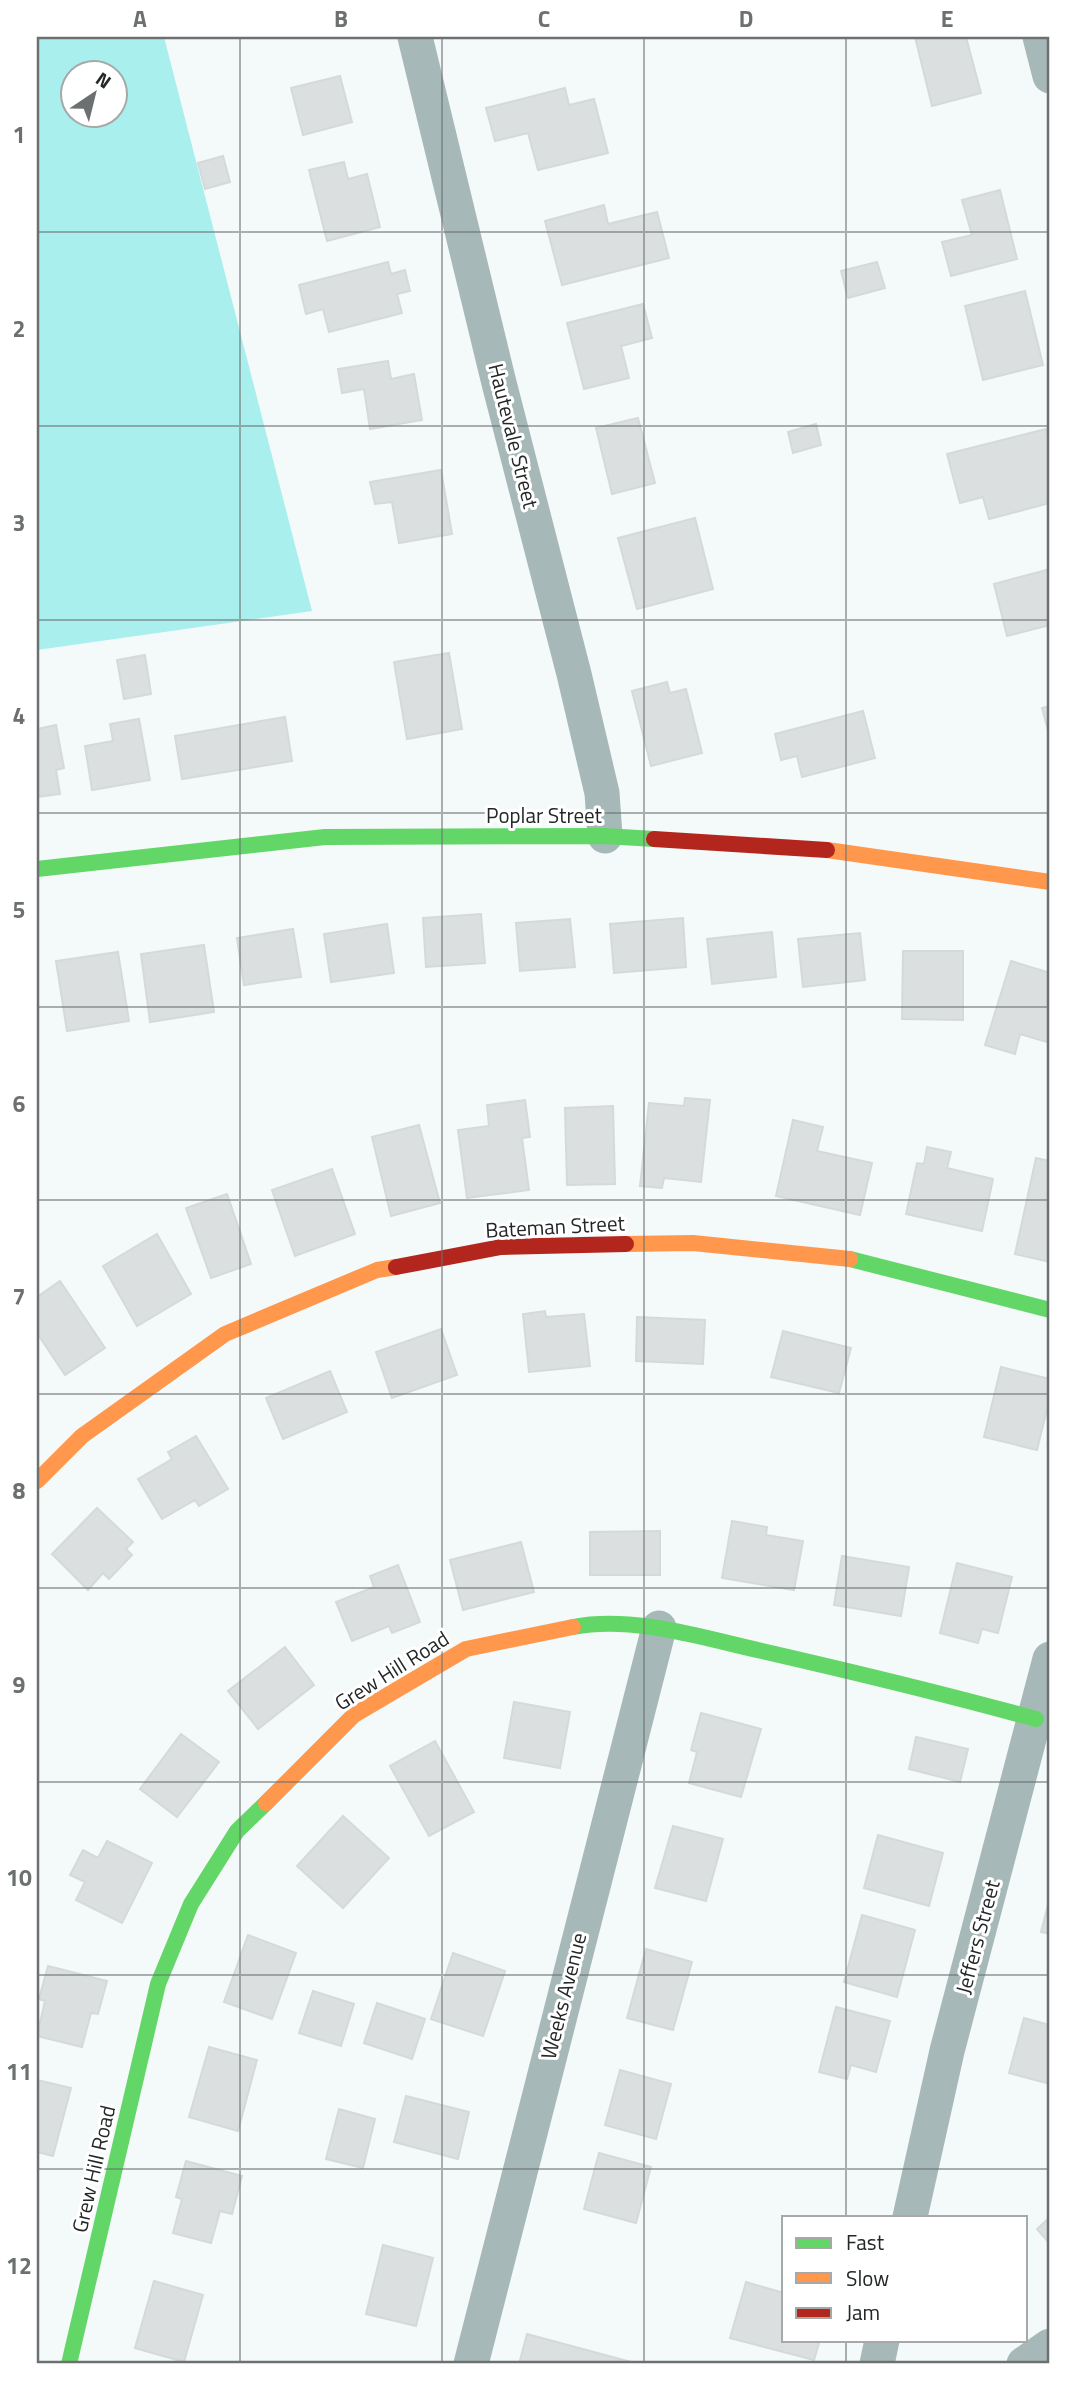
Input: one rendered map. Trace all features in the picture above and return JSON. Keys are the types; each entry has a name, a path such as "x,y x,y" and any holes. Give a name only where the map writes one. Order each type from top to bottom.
{"street":[{"name":"Hautevale Street","path":"415,37 499,383 577,687 602,793 604,836"},
{"path":"1040,37 1050,76"},
{"name":"Poplar Street","path":"37,869 325,836 604,836 839,851 1050,882"},
{"name":"Bateman Street","path":"37,1481 82,1436 225,1334 377,1270 501,1247 693,1242 845,1258 1050,1310"},
{"name":"Grew Hill Road","path":"69,2364 158,1984 191,1904 237,1831 354,1715 466,1649 590,1624 659,1628 911,1685 1036,1719"},
{"name":"Weeks Avenue","path":"471,2364 659,1628"},
{"name":"Jeffers Street","path":"910,2216 947,2051 1050,1658"},
{"path":"877,2364 882,2342"},
{"path":"1024,2364 1050,2346"}],"shaded area":[{"path":"37,37 164,37 312,611 37,650"}],"building":[{"path":"915,37 966,37 981,93 932,106"},
{"path":"340,76 352,122 303,135 291,88"},
{"path":"565,88 569,105 594,99 608,153 538,170 528,133 495,141 486,108"},
{"path":"223,156 230,182 205,189 198,163"},
{"path":"344,162 348,179 367,174 380,227 327,241 309,170"},
{"path":"1000,190 1017,259 951,276 942,242 972,235 962,200"},
{"path":"604,205 608,224 657,212 669,258 562,285 545,221"},
{"path":"388,262 391,274 405,270 410,291 397,294 402,313 329,332 323,309 306,314 299,285"},
{"path":"877,262 885,288 848,298 841,271"},
{"path":"1025,291 1043,365 983,380 965,306"},
{"path":"643,304 652,338 621,346 629,378 584,389 567,323"},
{"path":"388,361 391,379 414,374 422,420 370,429 364,389 342,393 338,369"},
{"path":"638,418 655,483 612,494 596,428"},
{"path":"816,424 821,445 793,453 788,432"},
{"path":"1046,429 1050,448 1050,503 989,519 983,497 960,503 947,454"},
{"path":"441,470 452,534 399,543 392,502 375,504 370,482"},
{"path":"695,518 713,589 637,609 618,538"},
{"path":"1050,569 1050,625 1007,636 994,584"},
{"path":"449,653 462,729 407,739 394,662"},
{"path":"145,655 151,694 124,699 117,660"},
{"path":"667,682 670,693 686,689 702,753 651,766 632,691"},
{"path":"1050,706 1050,738 1042,708"},
{"path":"863,711 875,758 802,777 797,756 781,760 775,734"},
{"path":"285,717 292,761 182,779 175,736"},
{"path":"139,719 150,780 92,790 85,746 113,741 110,724"},
{"path":"56,725 64,768 56,770 60,794 37,797 37,729"},
{"path":"481,914 485,963 426,967 423,918"},
{"path":"683,918 686,967 614,973 610,924"},
{"path":"570,919 575,967 520,971 516,923"},
{"path":"387,924 394,973 331,982 324,934"},
{"path":"293,929 301,977 244,985 237,938"},
{"path":"772,932 776,977 712,984 707,939"},
{"path":"860,933 865,980 803,987 798,939"},
{"path":"204,945 214,1012 150,1022 141,954"},
{"path":"903,951 963,951 963,1020 902,1019"},
{"path":"118,952 129,1021 67,1031 56,961"},
{"path":"1011,961 1050,973 1050,1043 1020,1034 1015,1054 985,1045"},
{"path":"685,1098 710,1100 701,1182 664,1178 662,1188 640,1186 649,1103 684,1106"},
{"path":"525,1100 530,1137 522,1138 529,1190 467,1198 458,1130 489,1126 487,1105"},
{"path":"613,1106 615,1184 567,1185 565,1108"},
{"path":"793,1120 823,1127 817,1151 872,1163 860,1215 776,1196"},
{"path":"419,1125 440,1203 391,1216 372,1137"},
{"path":"927,1147 951,1152 947,1168 993,1179 982,1231 906,1214 917,1163 924,1164"},
{"path":"1036,1158 1050,1161 1050,1262 1015,1254"},
{"path":"332,1169 355,1234 295,1256 272,1190"},
{"path":"227,1194 251,1264 211,1278 186,1208"},
{"path":"157,1234 191,1294 137,1326 103,1266"},
{"path":"60,1281 105,1348 65,1375 37,1333 37,1297"},
{"path":"545,1311 546,1317 584,1314 590,1366 529,1372 523,1314"},
{"path":"637,1317 705,1320 703,1364 636,1361"},
{"path":"441,1329 457,1375 392,1398 376,1352"},
{"path":"783,1331 851,1348 839,1393 771,1377"},
{"path":"1001,1367 1050,1379 1050,1397 1037,1450 984,1437"},
{"path":"330,1371 347,1412 283,1439 266,1398"},
{"path":"196,1436 228,1489 199,1506 195,1500 162,1519 138,1479 172,1459 168,1452"},
{"path":"97,1508 133,1542 126,1549 132,1555 109,1579 103,1573 88,1590 52,1554"},
{"path":"732,1521 767,1527 766,1535 803,1541 794,1590 722,1578"},
{"path":"660,1531 660,1575 590,1575 590,1532"},
{"path":"521,1542 534,1592 463,1610 450,1560"},
{"path":"842,1556 909,1567 901,1616 834,1605"},
{"path":"957,1563 1012,1577 998,1633 982,1629 978,1643 940,1633"},
{"path":"398,1565 420,1622 392,1633 389,1626 352,1641 336,1602 374,1587 370,1576"},
{"path":"285,1647 314,1685 258,1729 228,1691"},
{"path":"514,1702 570,1712 560,1768 504,1758"},
{"path":"701,1713 761,1729 741,1797 689,1783 697,1752 691,1750"},
{"path":"181,1734 219,1762 177,1817 140,1789"},
{"path":"916,1737 968,1749 960,1782 909,1769"},
{"path":"435,1741 474,1812 429,1836 390,1766"},
{"path":"343,1816 389,1858 343,1908 297,1866"},
{"path":"673,1826 723,1839 706,1901 655,1888"},
{"path":"878,1835 943,1853 929,1906 864,1888"},
{"path":"107,1841 152,1863 122,1923 76,1900 85,1882 70,1875 83,1850 98,1858"},
{"path":"1050,1897 1050,1934 1041,1932"},
{"path":"862,1915 915,1930 897,1997 844,1982"},
{"path":"248,1935 296,1953 272,2019 224,2002"},
{"path":"646,1949 692,1962 673,2030 627,2018"},
{"path":"453,1953 505,1971 483,2036 431,2019"},
{"path":"48,1966 107,1981 98,2014 91,2013 82,2047 37,2036 45,2001 39,1999"},
{"path":"313,1991 354,2004 341,2046 299,2033"},
{"path":"377,2003 425,2019 412,2059 364,2043"},
{"path":"836,2007 890,2021 876,2072 851,2065 847,2079 819,2072"},
{"path":"1024,2018 1050,2025 1050,2084 1009,2073"},
{"path":"209,2047 257,2060 238,2131 189,2117"},
{"path":"620,2070 671,2084 656,2139 605,2125"},
{"path":"37,2080 71,2088 53,2156 37,2152"},
{"path":"406,2096 469,2112 458,2159 394,2142"},
{"path":"339,2109 375,2119 363,2168 326,2159"},
{"path":"599,2153 651,2167 636,2223 584,2209"},
{"path":"186,2161 242,2176 232,2214 220,2211 211,2243 173,2233 182,2199 176,2197"},
{"path":"1050,2217 1050,2244 1037,2229"},
{"path":"383,2245 433,2258 416,2326 366,2314"},
{"path":"154,2281 203,2295 184,2362 135,2348"},
{"path":"746,2282 782,2292 782,2342 819,2342 814,2360 730,2338"},
{"path":"527,2334 635,2363 635,2364 519,2364"}],"traffic: fast":[{"path":"37,869 325,837 605,836 654,839"},
{"path":"850,1259 1050,1310"},
{"path":"573,1627 620,1624 668,1630 865,1675 1036,1719"},
{"path":"69,2364 158,1984 191,1904 237,1831 266,1803"}],"traffic: slow":[{"path":"827,850 1050,882"},
{"path":"626,1244 693,1243 850,1259"},
{"path":"37,1481 82,1436 225,1334 377,1270 396,1267"},
{"path":"266,1803 354,1715 466,1649 573,1627"}],"traffic: jam":[{"path":"654,839 827,850"},
{"path":"396,1267 501,1247 626,1244"}]}
